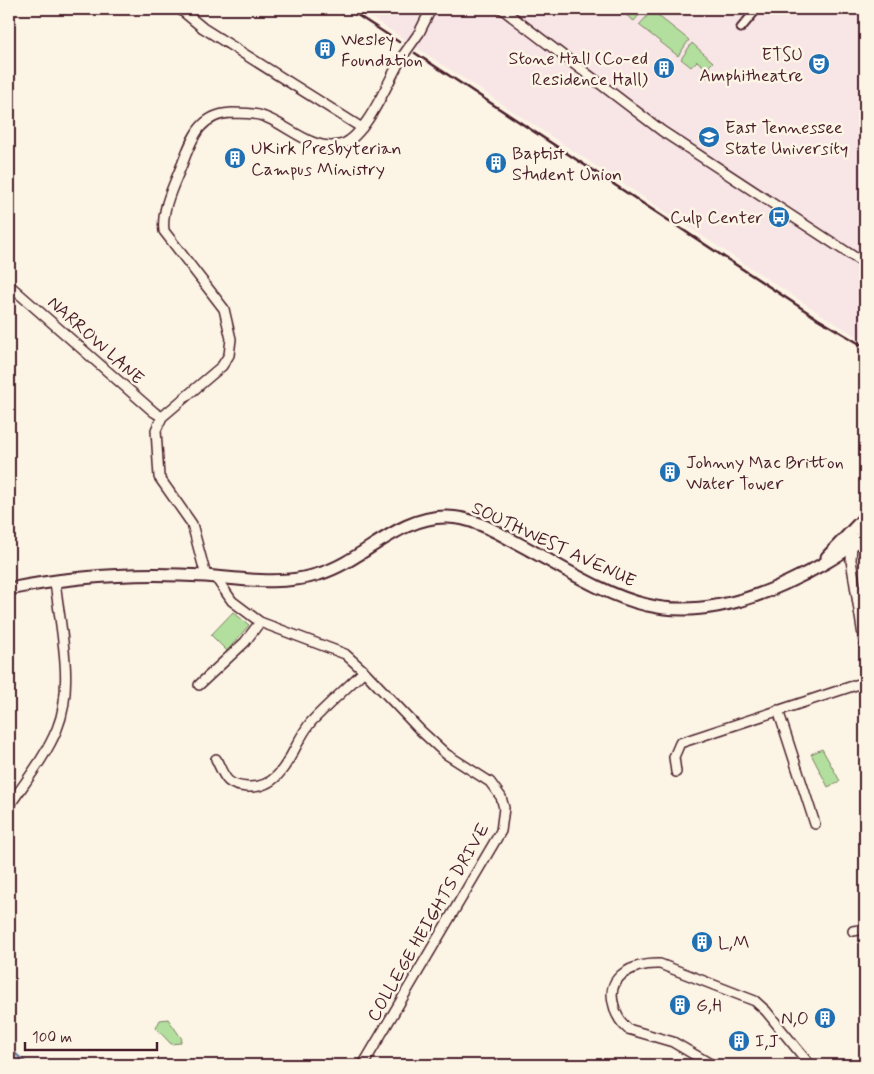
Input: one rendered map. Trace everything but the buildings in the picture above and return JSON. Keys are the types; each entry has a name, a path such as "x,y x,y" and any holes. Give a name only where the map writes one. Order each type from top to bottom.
{"street":[{"path":"180,9 203,28 362,128"},
{"path":"162,416 222,366 229,355 231,339 224,309 164,231 163,219 171,192 198,128 209,118 217,115 241,113 260,115 315,143 327,146 345,143 362,128 402,58 419,33 431,9"},
{"path":"502,9 662,130 865,264"},
{"path":"741,28 757,9"},
{"name":"NARROW LANE","path":"9,285 154,412 162,416"},
{"name":"COLLEGE HEIGHTS DRIVE","path":"162,416 156,430 159,477 192,524 211,577 232,601 260,622 275,630 334,648 345,654 436,745 458,762 490,782 502,796 505,819 501,831 362,1065"},
{"name":"SOUTHWEST AVENUE","path":"9,589 55,581 134,576 268,580 312,576 348,561 415,523 447,517 478,523 616,595 663,608 702,607 738,602 764,594 821,564 835,546 849,542 865,533"},
{"name":"SOUTHWEST AVENUE","path":"849,542 865,518"},
{"path":"849,542 865,648"},
{"path":"9,806 49,745 63,712 66,696 66,679 55,581"},
{"path":"199,685 240,647 260,622"},
{"path":"216,759 226,780 234,785 261,786 271,782 286,766 302,734 311,722 364,671"},
{"path":"676,772 674,756 680,744 865,682"},
{"path":"778,710 815,824"},
{"path":"853,931 865,929"},
{"path":"712,1065 673,1042 628,1028 619,1018 611,998 615,982 624,973 643,963 660,964 755,1002 776,1023 810,1065"}],"shaded area":[{"name":"East Tennessee State University","path":"358,9 865,9 865,342 819,313"}],"green space":[{"path":"618,9 644,9 634,21"},
{"path":"652,11 689,40 678,56 639,25"},
{"path":"692,43 713,62 709,66 711,71 706,78 702,75 707,69 697,61 691,67 681,59"},
{"path":"233,612 249,625 227,651 211,635"},
{"path":"822,749 840,781 828,787 811,754"},
{"path":"168,1019 182,1039 180,1043 171,1044 156,1028 160,1020"}],"waterway":[{"path":"9,1048 28,1065"}],"railway":[{"path":"348,9 399,42"},
{"path":"415,53 818,319 865,347"}],"place":[{"name":"Wesley Foundation","path":"325,49"},
{"name":"ETSU Amphitheatre","path":"819,64"},
{"name":"Stone Hall (Co-ed Residence Hall)","path":"664,68"},
{"name":"East Tennessee State University","path":"709,137"},
{"name":"UKirk Presbyterian Campus Ministry","path":"235,158"},
{"name":"Baptist Student Union","path":"496,163"},
{"name":"Culp Center","path":"779,217"},
{"name":"Johnny Mac Britton Water Tower","path":"670,472"},
{"name":"L,M","path":"702,942"},
{"name":"G,H","path":"680,1005"},
{"name":"N,O","path":"825,1018"},
{"name":"I,J","path":"739,1041"}]}
